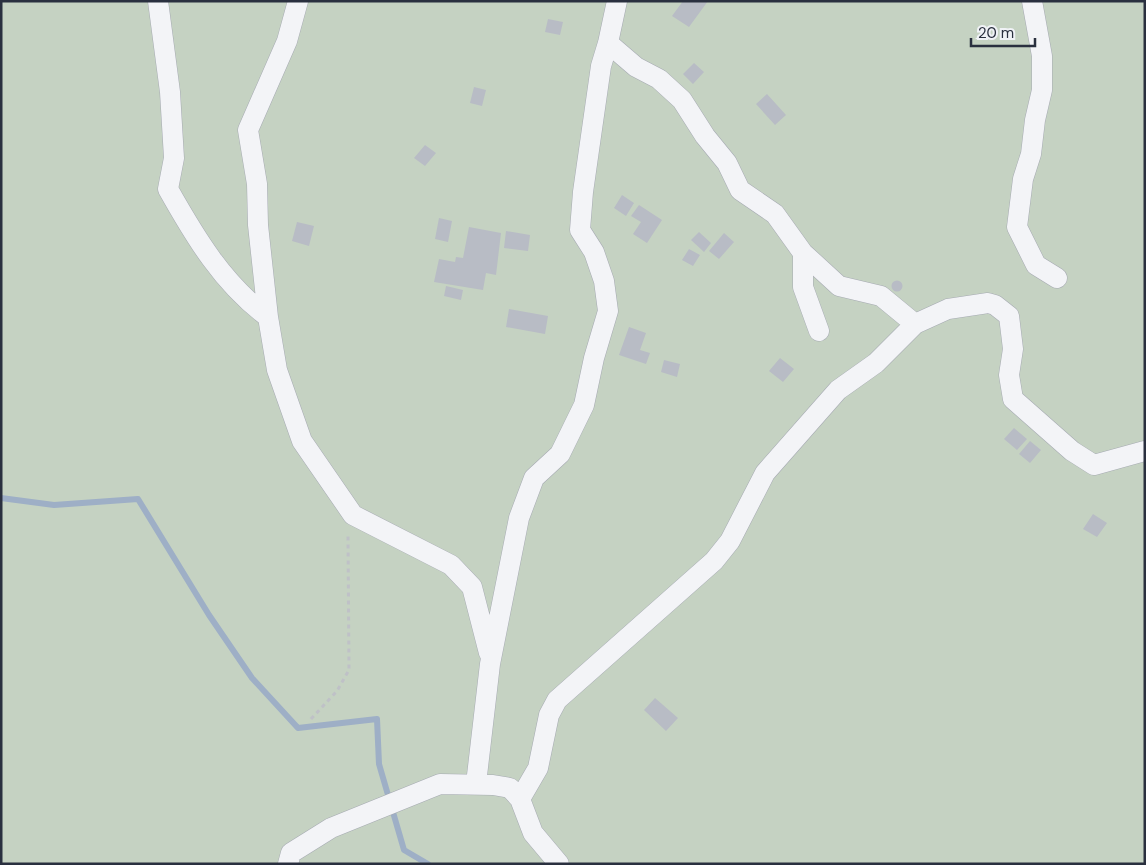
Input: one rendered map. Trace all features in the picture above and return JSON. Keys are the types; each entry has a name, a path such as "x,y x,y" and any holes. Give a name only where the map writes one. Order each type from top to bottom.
{"street":[{"path":"158,1 170,92 174,158 168,189 208,258 252,306 268,317"},
{"path":"298,1 287,42 248,130 257,184 258,225 268,317 277,370 302,441 353,515 451,565 472,587 488,644 490,664"},
{"path":"476,784 490,664 519,518 534,478 560,454 584,405 594,358 608,311 604,281 594,252 580,230 583,192 601,66 617,1"},
{"path":"1032,1 1042,56 1042,90 1035,120 1031,154 1023,180 1017,227 1036,265 1058,278"},
{"path":"608,43 636,67 659,79 682,100 705,136 727,163 740,190 775,214 803,253 839,286 881,296 915,324"},
{"path":"803,253 803,288 819,331"},
{"path":"520,799 538,768 549,715 557,700 714,561 730,541 765,473 838,390 876,363 915,324 948,309 988,303 995,305 1009,316 1013,349 1009,375 1013,399 1072,451 1094,465 1145,451"},
{"path":"288,864 291,853 331,828 440,784 476,784 510,788 520,799 533,833 559,864"}],"path":[{"path":"311,719 337,691 348,670 350,577 347,542 353,515"}],"green space":[{"path":"1,1 1145,1 1145,864 1,864"}],"building":[{"path":"683,1 708,1 689,27 672,16"},
{"path":"548,19 563,22 560,35 545,32"},
{"path":"694,63 704,72 693,84 683,74"},
{"path":"474,87 486,90 482,106 470,103"},
{"path":"767,94 786,115 775,125 756,104"},
{"path":"425,145 436,153 425,166 414,158"},
{"path":"622,195 634,203 626,216 614,208"},
{"path":"639,205 662,220 647,243 633,234 641,222 631,216"},
{"path":"439,218 452,221 448,242 435,239"},
{"path":"297,222 314,226 309,246 292,241"},
{"path":"469,227 501,233 496,275 486,273 483,290 434,282 439,259 455,262 456,257 463,258"},
{"path":"506,231 530,235 528,251 504,248"},
{"path":"699,232 711,243 704,252 691,240"},
{"path":"724,233 734,242 719,259 709,251"},
{"path":"689,249 700,255 693,266 682,260"},
{"path":"897,280 903,286 897,292 891,286"},
{"path":"446,286 463,290 461,300 444,296"},
{"path":"509,309 548,316 545,334 506,327"},
{"path":"629,327 646,333 640,350 650,353 646,364 619,355"},
{"path":"780,358 794,369 783,382 769,371"},
{"path":"664,360 680,364 677,377 661,372"},
{"path":"1014,428 1027,439 1017,450 1004,439"},
{"path":"1030,441 1041,450 1030,463 1019,454"},
{"path":"1093,514 1107,523 1097,537 1083,529"},
{"path":"655,698 678,718 666,731 644,710"}],"waterway":[{"path":"1,498 54,505 138,499 209,615 252,678 298,728 377,719 379,764 404,850 428,864"}]}
